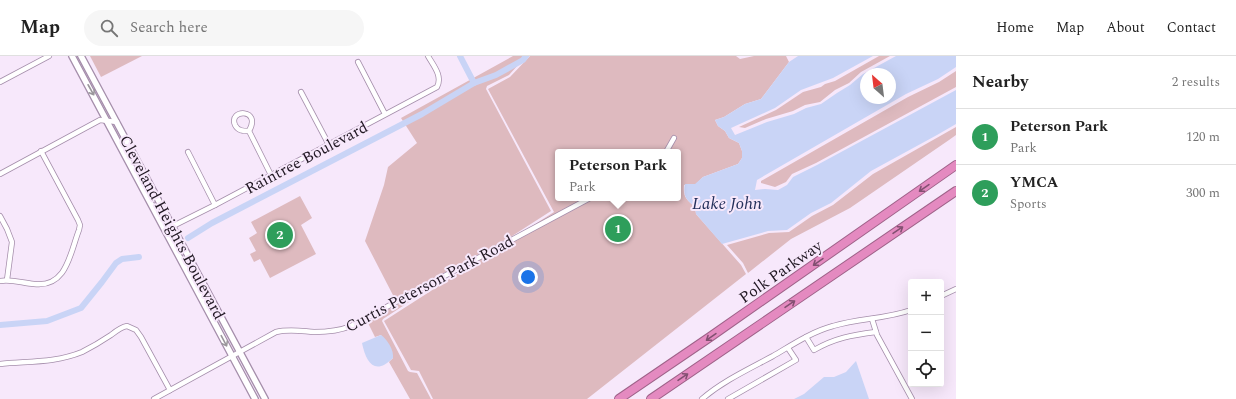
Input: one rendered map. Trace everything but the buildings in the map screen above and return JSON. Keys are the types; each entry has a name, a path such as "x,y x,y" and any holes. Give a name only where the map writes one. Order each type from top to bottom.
{"highway":[{"name":"Polk Parkway","path":"619,399 710,338 956,165"},
{"name":"Polk Parkway","path":"651,399 956,191"}],"street":[{"path":"0,82 49,56"},
{"name":"Cleveland Heights Boulevard","path":"72,56 255,399"},
{"name":"Cleveland Heights Boulevard","path":"80,56 117,122 265,399"},
{"name":"Raintree Boulevard","path":"165,230 437,87 439,76 428,56"},
{"path":"358,62 385,114"},
{"path":"301,92 328,145"},
{"path":"242,112 247,113 250,116 252,125 249,131 239,130 236,127 234,124 234,119 237,114 242,112"},
{"path":"0,174 100,120 117,122"},
{"path":"249,131 271,175"},
{"path":"668,149 674,138"},
{"path":"0,281 7,280 43,284 53,281 66,269 79,230 80,225 78,220 41,151"},
{"path":"188,152 215,205"},
{"name":"Curtis Peterson Park Road","path":"154,399 276,332 288,329 315,332 330,331 340,330 351,326 584,201"},
{"path":"0,216 12,242 7,280"},
{"path":"944,295 956,289"},
{"path":"702,399 719,386 806,337 834,325 895,315 908,311"},
{"path":"872,319 876,332 912,399"},
{"path":"0,364 41,362 61,359 84,351 120,328 127,326 136,330 141,337 170,390"},
{"path":"806,337 814,350 831,341 876,332"},
{"path":"728,399 796,360 788,348"}],"shaded area":[{"path":"90,56 142,56 101,77"},
{"path":"513,56 526,56 509,75 487,86 486,89 551,211 509,238 395,299 365,241 384,185 388,167 417,143 401,118"},
{"path":"530,56 736,56 740,59 754,56 786,56 789,62 761,99 745,104 724,117 715,120 718,126 725,131 729,138 739,143 742,151 742,158 738,164 703,177 695,185 684,185 684,192 687,200 695,207 696,214 741,265 746,274 587,399 433,399 419,371 411,370 384,321 554,212 488,89 510,77"},
{"path":"879,56 890,56 868,68 860,68 860,73 849,83 835,90 820,102 805,105 793,111 766,119 745,128 739,127 776,110 803,92 835,81"},
{"path":"956,71 956,87 816,163 792,174 786,182 775,187 761,183 761,181 908,97 939,82"},
{"path":"956,127 956,135 949,140 850,208 791,239 748,273 743,263 727,245 769,233 789,232 812,216 833,205 873,174"},
{"path":"300,196 312,218 301,225 316,254 270,278 260,259 254,262 250,254 256,251 249,238 257,233 251,222"},
{"path":"438,283 382,321 408,371 417,373 431,399 410,399 389,362 393,358 381,335 375,337 367,321"}],"water":[{"name":"Lake John","path":"798,56 873,56 833,78 801,90 775,108 731,128 735,135 767,122 821,104 860,77 860,104 889,104 757,180 755,190 778,190 787,185 793,177 956,90 956,124 871,171 831,203 811,213 787,230 768,231 722,244 696,214 695,207 687,200 684,192 685,184 695,184 703,177 738,164 742,158 742,151 739,143 729,138 725,131 718,126 715,120 724,117 745,104 761,99 789,62"},
{"name":"Lake John","path":"896,56 956,56 956,67 938,79 896,100 896,68 874,68"},
{"path":"381,335 390,345 393,358 381,366 376,366 372,365 369,361 362,343"},
{"path":"856,361 869,399 794,399 804,394 824,377 834,377 846,372"}],"waterway":[{"path":"460,56 474,83"},
{"path":"188,238 212,223 422,114 474,83 496,75 523,60 526,56"},
{"path":"0,325 47,321 81,308 116,263 122,259 139,257"}],"place":[{"name":"Peterson Park","path":"618,229"},
{"name":"YMCA","path":"280,235"}]}
